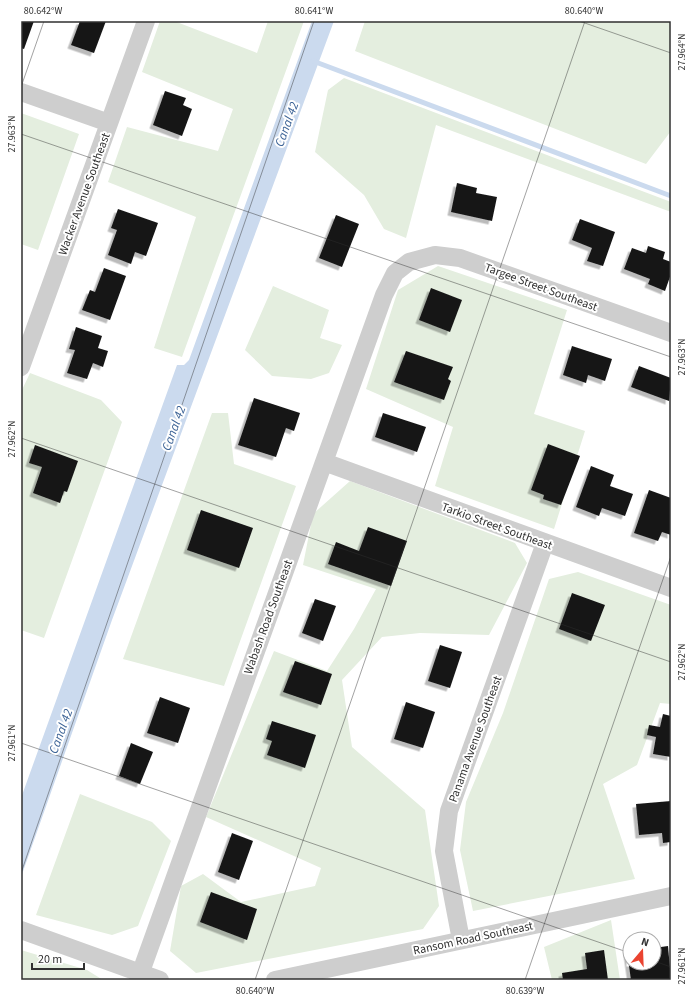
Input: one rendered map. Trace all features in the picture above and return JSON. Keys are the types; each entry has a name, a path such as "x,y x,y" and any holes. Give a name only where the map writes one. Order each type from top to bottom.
{"street":[{"name":"Wacker Avenue Southeast","path":"21,367 146,21"},
{"path":"21,92 109,123"},
{"name":"Targee Street Southeast","path":"409,262 435,255 460,258 671,333"},
{"name":"Wabash Road Southeast","path":"139,977 384,295 395,273 409,262"},
{"name":"Tarkio Street Southeast","path":"324,462 671,588"},
{"name":"Panama Avenue Southeast","path":"461,940 444,851 449,811 545,543"},
{"name":"Ransom Road Southeast","path":"274,980 671,896"},
{"path":"21,930 139,977 160,980"}],"green space":[{"path":"160,21 174,21 257,53 268,21 304,21 182,357 154,348 196,217 108,182 127,127 218,151 233,109 142,72"},
{"path":"365,21 671,21 671,131 646,164 355,51"},
{"path":"344,78 671,202 671,212 436,125 406,238 384,229 364,195 315,152 328,90"},
{"path":"21,113 79,134 38,250 21,244"},
{"path":"438,266 567,310 534,414 585,431 554,529 435,486 453,427 366,389 398,290"},
{"path":"273,286 329,310 320,338 342,345 329,373 311,379 272,376 245,350"},
{"path":"30,373 101,400 122,422 44,638 21,630 21,392"},
{"path":"212,413 228,413 234,464 296,486 224,686 123,659"},
{"path":"350,481 515,543 527,563 489,635 420,633 382,637 342,680 352,747 425,810 439,906 423,929 196,973 170,951 181,886 203,874 241,902 315,886 321,868 206,817 274,651 327,671 354,629 376,589 303,565 313,514"},
{"path":"578,572 671,605 671,704 660,703 637,765 603,784 635,879 473,911 460,850 466,802 503,713 549,579"},
{"path":"80,794 152,822 171,841 138,926 112,935 36,915"},
{"path":"611,920 620,980 552,980 544,947"},
{"path":"21,950 87,970 103,980 21,980"}],"water":[{"name":"Canal 42","path":"312,21 334,21 112,620 21,877 21,798 177,365 184,365 189,360"}],"building":[{"path":"21,21 34,21 24,49 21,48"},
{"path":"80,21 106,21 94,53 71,45"},
{"path":"165,91 186,98 183,105 192,109 182,136 153,125"},
{"path":"457,183 477,188 476,193 497,197 492,221 451,212"},
{"path":"118,209 158,223 146,256 135,252 131,264 108,255 117,230 111,228"},
{"path":"336,215 359,224 342,267 319,258"},
{"path":"580,219 615,232 603,266 587,261 592,248 572,240"},
{"path":"648,246 665,252 663,259 671,262 671,274 665,291 648,284 650,279 624,269 632,248 646,253"},
{"path":"104,268 126,276 110,320 82,310 90,290 95,292"},
{"path":"431,288 462,300 450,332 419,320"},
{"path":"76,327 102,336 98,348 108,351 103,367 93,363 87,379 67,373 75,350 69,349"},
{"path":"572,346 612,359 605,381 588,375 586,383 563,375"},
{"path":"406,351 453,367 448,379 451,381 444,400 394,382"},
{"path":"639,366 671,378 669,401 631,387"},
{"path":"254,398 300,413 294,431 286,428 276,457 238,445"},
{"path":"383,413 426,427 417,452 375,437"},
{"path":"548,444 580,456 561,505 543,499 544,495 531,490"},
{"path":"35,445 78,461 67,492 64,491 60,503 33,493 42,467 29,463"},
{"path":"591,466 614,475 610,486 633,494 625,516 602,508 599,516 576,507"},
{"path":"649,490 671,498 671,535 662,532 658,541 634,533"},
{"path":"201,510 253,528 239,568 187,550"},
{"path":"368,527 407,541 391,586 328,564 336,542 359,551"},
{"path":"572,593 605,605 591,641 559,629"},
{"path":"315,599 336,606 323,641 302,633"},
{"path":"440,645 462,652 450,688 428,681"},
{"path":"295,661 332,674 321,705 283,692"},
{"path":"160,697 190,708 178,743 147,733"},
{"path":"406,702 435,712 423,748 394,739"},
{"path":"663,714 671,716 671,757 653,754 656,737 647,735 649,725 660,727"},
{"path":"272,721 316,735 305,768 267,755 272,741 266,739"},
{"path":"131,743 153,752 140,784 119,776"},
{"path":"671,801 671,842 663,843 662,833 639,835 636,804"},
{"path":"232,833 253,841 239,880 218,872"},
{"path":"211,892 257,909 247,940 200,922"},
{"path":"668,946 671,980 631,980 630,971 662,971 662,947"},
{"path":"604,950 608,980 563,980 562,973 587,969 585,953"}],"waterway":[{"path":"313,61 671,196"}]}
